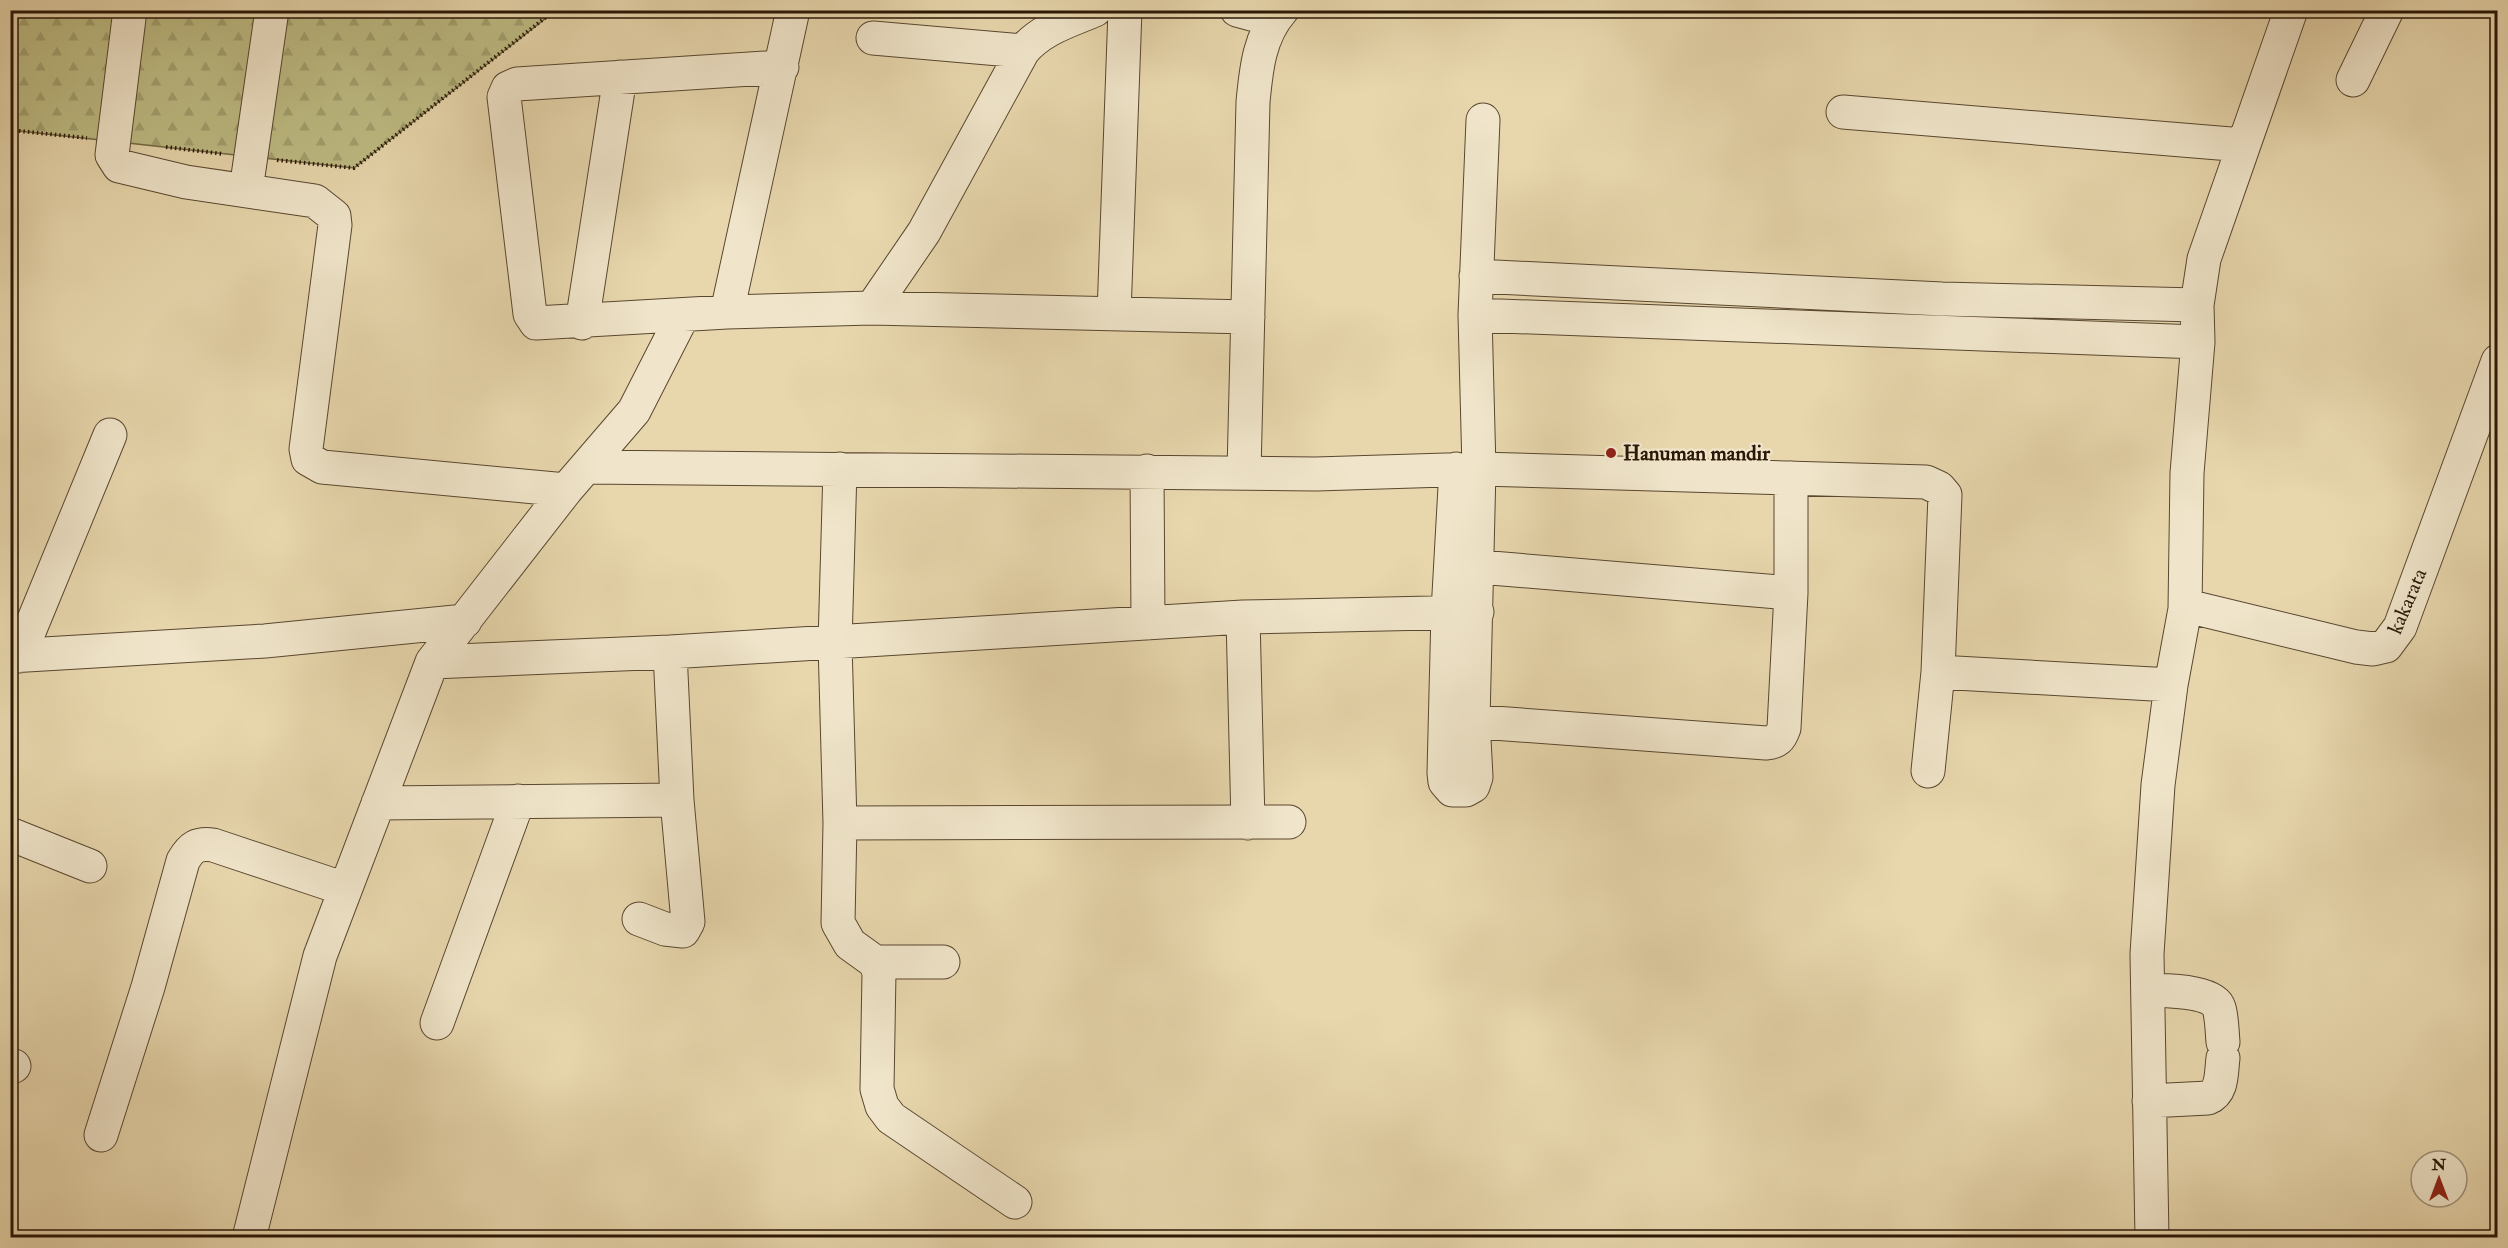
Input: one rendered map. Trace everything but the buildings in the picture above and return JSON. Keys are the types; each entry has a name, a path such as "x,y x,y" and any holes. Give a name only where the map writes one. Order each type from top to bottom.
{"street":[{"path":"130,10 112,154 115,162 119,166 186,182 315,201 334,216 335,225 306,449 308,459 322,467 576,478 840,469 1316,474 1467,469 1926,482 1940,488 1945,495 1938,672 1928,771"},
{"path":"246,190 272,10"},
{"path":"727,312 793,10"},
{"path":"873,38 1036,32 1095,10"},
{"path":"1114,314 1125,10"},
{"path":"1237,10 1278,15 1257,59 1253,102 1244,472"},
{"path":"2152,1238 2147,954 2158,785 2171,685 2185,609 2187,474 2198,342 2197,305 2204,259 2291,10"},
{"path":"2353,80 2387,10"},
{"path":"872,308 924,232 1036,32"},
{"path":"782,67 517,84 508,88 504,97 530,314 536,323 682,317 727,312 872,308 1248,317"},
{"path":"582,322 620,77"},
{"path":"1842,112 2243,145"},
{"path":"1483,120 1467,469 1459,720 1774,742 1780,738 1784,728 1791,593 1791,478"},
{"path":"1476,276 1942,299 2197,305"},
{"path":"1475,315 2198,342"},
{"path":"249,1238 320,956 432,662 576,478 634,411 682,317"},
{"name":"kakarata","path":"2185,609 2191,606 2356,647 2373,649 2386,646 2400,627 2498,361"},
{"path":"110,435 15,656 243,643 465,621"},
{"path":"840,469 835,643 840,823 838,923 850,945 875,962 879,972 877,1089 882,1106 891,1118 1015,1202"},
{"path":"1147,471 1148,623"},
{"path":"1464,566 1791,593"},
{"path":"432,662 835,643 1243,617 1462,612"},
{"path":"1243,617 1248,823"},
{"path":"639,919 675,931 686,928 670,652"},
{"path":"1938,672 2171,685"},
{"path":"378,802 677,800"},
{"path":"437,1023 518,801"},
{"path":"840,823 1289,822"},
{"path":"10,834 90,866"},
{"path":"101,1135 148,987 183,861 189,849 200,843 213,845 345,889"},
{"path":"875,962 943,962"},
{"path":"2148,990 2205,995 2215,1000 2219,1007 2223,1050 2219,1089 2215,1095 2208,1098 2149,1101"}],"path":[{"path":"271,159 354,168 555,10"},
{"path":"10,129 93,139"},
{"path":"164,147 235,155"}],"green space":[{"path":"11,11 555,11 354,168 11,130"}],"place":[{"name":"Hanuman mandir","path":"1611,453"}]}
